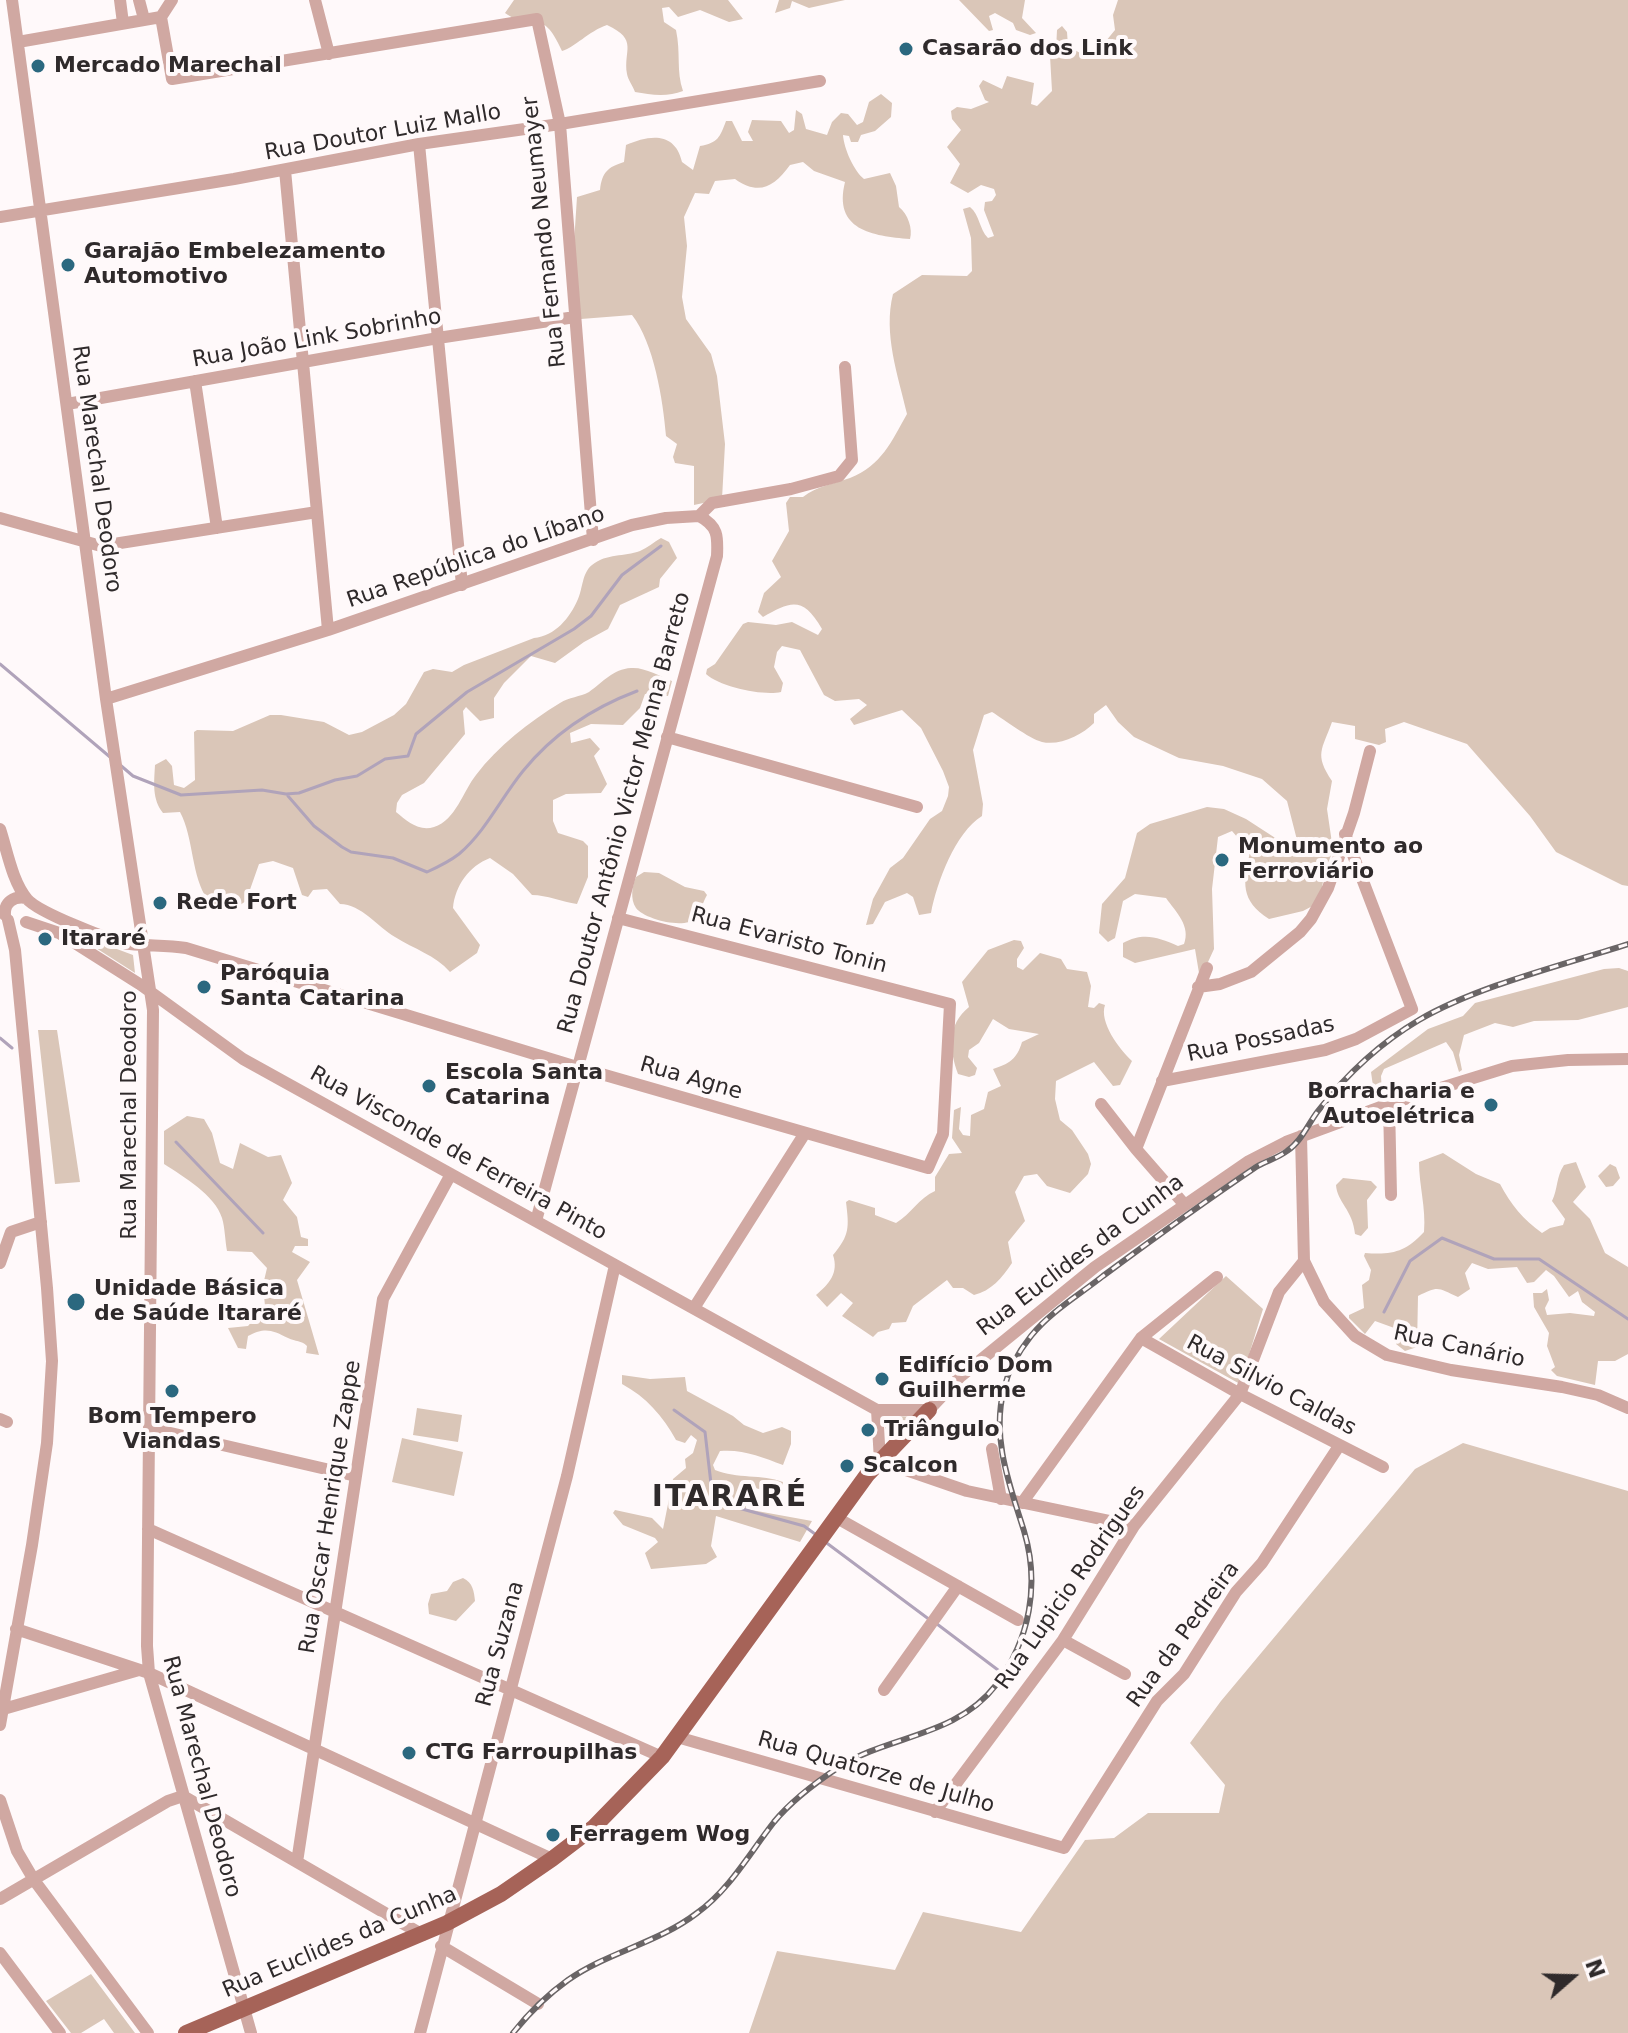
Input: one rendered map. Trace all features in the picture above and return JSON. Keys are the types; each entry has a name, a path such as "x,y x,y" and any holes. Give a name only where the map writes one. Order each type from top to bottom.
{"main road":[{"name":"Rua Euclides da Cunha","path":"186,2033 447,1923 501,1894 594,1827 662,1757 880,1461 929,1410"}],"street":[{"name":"Rua Marechal Deodoro","path":"12,0 106,699 151,993 147,1646 144,1672 251,2033"},
{"path":"120,0 123,23"},
{"path":"139,0 144,19"},
{"path":"18,42 161,17 172,0"},
{"path":"315,0 329,54"},
{"name":"Rua Fernando Neumayer","path":"161,17 172,79 537,19 560,124 593,540"},
{"name":"Rua Doutor Luiz Mallo","path":"0,217 285,170 419,144 820,81"},
{"path":"419,144 462,585"},
{"path":"285,170 328,630"},
{"name":"Rua João Link Sobrinho","path":"67,404 438,338 575,317"},
{"name":"Rua República do Líbano","path":"106,699 328,630 648,522 699,516 712,503 791,489 839,476 852,460 845,367"},
{"path":"195,381 217,528"},
{"path":"0,518 101,546 317,512"},
{"name":"Rua Doutor Antônio Victor Menna Barreto","path":"536,1221 717,556 716,533 711,523 699,516"},
{"path":"667,737 917,807"},
{"path":"1198,987 1240,978 1300,932 1320,907 1354,813 1370,751"},
{"path":"0,829 13,870 17,899 33,916 25,922 15,950"},
{"name":"Rua Possadas","path":"1162,1081 1325,1050 1356,1039 1412,1009 1345,834"},
{"path":"17,899 64,921 127,944 144,944"},
{"path":"0,1725 6,1654 16,1629 35,1531 47,1443 51,1347 15,950 4,916 7,905 17,899"},
{"name":"Rua Visconde de Ferreira Pinto","path":"4,916 12,923 25,922 59,933 151,993 243,1059 877,1410 929,1410"},
{"name":"Rua Evaristo Tonin","path":"618,918 950,1004"},
{"name":"Rua Agne","path":"144,944 186,948 577,1067 928,1168 943,1134 950,1004"},
{"path":"1136,1149 1207,968"},
{"name":"Rua Euclides da Cunha","path":"929,1410 961,1376 1076,1282 1249,1161 1301,1136 1389,1104 1512,1066 1568,1060 1628,1059"},
{"path":"1101,1104 1184,1204"},
{"path":"1389,1104 1391,1195"},
{"path":"694,1308 805,1133"},
{"name":"Rua Canário","path":"1301,1136 1304,1261 1324,1302 1355,1336 1387,1355 1451,1370 1562,1387 1598,1395 1628,1408"},
{"name":"Rua Oscar Henrique Zappe","path":"297,1862 383,1299 451,1174"},
{"path":"0,1263 11,1232 41,1222"},
{"name":"Rua Lupicio Rodrigues","path":"935,1812 1063,1640 1134,1526 1240,1394 1279,1292 1304,1261"},
{"name":"Rua Suzana","path":"420,2033 567,1476 615,1265"},
{"path":"1022,1503 1141,1338 1217,1277"},
{"name":"Rua Silvio Caldas","path":"1141,1338 1240,1394 1383,1467"},
{"path":"877,1410 880,1461 935,1482 1001,1499 1134,1526"},
{"path":"149,1428 356,1476"},
{"name":"Rua da Pedreira","path":"1064,1848 1157,1701 1184,1674 1236,1592 1262,1563 1339,1446"},
{"path":"992,1449 1001,1499"},
{"path":"837,1518 1018,1620"},
{"path":"148,1529 662,1757"},
{"path":"884,1690 958,1586"},
{"path":"16,1629 144,1672 552,1859"},
{"path":"1063,1640 1125,1674"},
{"path":"1,1710 144,1672"},
{"name":"Rua Quatorze de Julho","path":"677,1737 1064,1848"},
{"path":"0,1899 168,1801 183,1796 423,1935"},
{"path":"0,1800 17,1851 34,1880 148,2033"},
{"path":"441,1946 538,2004"},
{"path":"0,1953 60,2033"}],"shaded area":[{"path":"514,0 728,0 743,19 729,22 700,10 678,17 669,7 662,8 664,22 676,30 683,91 653,95 635,92 627,74 628,46 617,30 607,25 562,51 555,37 542,24 515,19 505,13"},
{"path":"779,0 845,0 809,8 792,1 790,8 775,13"},
{"path":"959,0 1025,0 1022,18 1036,33 1030,35 1016,30 1013,23 995,13 989,16 993,30 989,31"},
{"path":"1118,0 1628,0 1628,886 1556,852 1530,816 1467,744 1404,722 1385,729 1386,742 1379,745 1355,739 1355,726 1332,722 1321,758 1332,781 1327,809 1333,850 1324,874 1320,902 1303,911 1269,919 1260,912 1248,898 1246,890 1250,852 1232,831 1218,837 1212,889 1214,949 1203,973 1199,973 1195,949 1135,963 1123,957 1123,943 1150,937 1178,946 1184,944 1186,937 1181,920 1166,898 1135,894 1123,901 1115,938 1108,942 1099,933 1102,904 1125,878 1137,833 1150,824 1207,807 1224,809 1246,819 1283,843 1297,840 1287,801 1262,779 1223,766 1179,758 1134,737 1106,705 1094,714 1094,723 1077,735 1049,743 1023,733 992,712 984,715 973,750 983,804 982,816 963,834 956,846 943,873 931,913 919,915 913,897 907,893 885,902 873,924 866,925 873,899 890,868 903,858 930,819 942,811 948,796 949,787 943,771 921,728 902,710 854,725 850,719 867,705 859,699 835,701 824,695 800,650 782,646 777,652 774,667 783,683 781,692 742,689 721,683 706,674 743,624 748,622 776,625 792,622 818,635 822,629 802,606 781,607 763,617 758,612 764,593 781,577 772,561 789,531 786,503 790,497 803,497 861,473 884,452 907,414 891,339 893,294 922,275 967,276 972,271 971,238 963,209 970,207 988,238 994,236 984,210 985,202 992,201 996,195 994,189 981,185 968,193 950,183 960,164 947,147 961,130 952,119 951,111 957,107 971,109 989,102 979,86 983,80 1002,89 1007,76 1034,83 1031,104 1037,106 1052,91 1050,56 1056,50 1057,30 1062,26 1067,32 1068,46 1080,53 1101,47 1115,30 1113,15"},
{"path":"881,94 892,103 891,117 875,131 861,135 858,142 851,142 849,136 843,135 844,141 853,165 864,179 890,173 896,186 899,207 909,222 910,239 882,236 859,227 845,211 845,182 814,171 803,162 790,165 766,187 751,187 735,179 715,181 709,194 695,193 684,217 687,246 682,297 686,319 711,354 717,376 725,444 722,499 694,505 694,466 675,463 673,457 677,444 666,436 656,372 640,327 632,315 581,319 572,273 577,197 600,190 602,179 610,168 624,162 626,145 652,138 667,140 679,152 682,162 693,170 700,146 718,138 726,121 732,121 742,141 753,141 748,132 752,120 781,121 789,133 794,130 796,110 802,114 806,129 827,135 832,122 841,113 848,114 857,125 863,122 869,102"},
{"path":"661,538 669,542 677,558 660,579 659,587 620,605 608,629 555,663 531,656 504,683 494,698 494,718 480,721 466,707 463,711 465,734 424,783 402,795 397,803 396,812 409,822 423,828 434,827 454,812 471,782 504,744 560,703 589,692 608,677 625,669 641,669 672,681 668,696 645,694 640,708 623,725 591,724 570,733 571,743 590,738 600,749 594,756 607,784 601,793 566,794 553,800 553,821 558,833 583,841 588,846 588,877 577,904 532,895 513,874 490,858 482,862 464,878 453,908 480,945 477,953 450,972 362,912 340,904 327,889 313,890 308,897 302,895 293,868 273,861 259,864 246,901 231,911 208,900 198,880 185,822 180,812 163,813 154,790 155,765 166,759 172,766 174,785 184,788 195,780 194,732 233,731 270,715 281,715 324,722 349,735 362,732 394,715 406,704 424,672 433,669 452,672 549,634 575,606 584,576 592,565 640,551"},
{"path":"644,872 659,873 685,887 704,891 707,895 696,918 674,923 640,912 634,904 632,892 636,877"},
{"path":"71,932 133,955 135,973"},
{"path":"1014,940 1021,941 1024,948 1017,959 1017,967 1023,970 1040,953 1061,959 1067,969 1087,972 1091,986 1088,1007 1094,1008 1099,1003 1105,1005 1107,1027 1132,1061 1120,1085 1113,1086 1094,1062 1056,1081 1055,1099 1060,1120 1072,1130 1091,1164 1088,1174 1070,1193 1047,1186 1037,1174 1024,1176 1015,1192 1025,1221 1008,1242 1012,1263 1000,1279 974,1295 963,1288 953,1288 947,1280 913,1306 906,1322 892,1323 889,1329 873,1337 842,1316 853,1303 841,1293 827,1307 816,1295 834,1273 833,1255 847,1230 846,1202 849,1200 875,1208 875,1215 896,1223 935,1191 935,1177 949,1154 962,1153 952,1138 954,1110 961,1107 959,1129 963,1135 970,1136 971,1115 984,1109 988,1092 1001,1086 993,1069 1012,1060 1022,1042 1039,1034 1009,1029 993,1019 979,1043 969,1050 968,1057 977,1068 975,1075 958,1074 953,1056 953,1030 969,1007 962,982 988,950"},
{"path":"1604,969 1628,971 1628,1007 1578,1020 1534,1021 1513,1027 1495,1023 1464,1035 1459,1055 1462,1070 1459,1072 1453,1052 1446,1042 1384,1069 1381,1076 1382,1094 1379,1095 1373,1086 1371,1072 1428,1029 1463,1016 1475,1003"},
{"path":"38,1030 57,1030 80,1182 55,1184"},
{"path":"187,1116 204,1119 212,1133 220,1163 233,1169 240,1143 268,1157 281,1155 292,1183 283,1200 297,1217 301,1237 308,1239 308,1246 295,1246 292,1252 310,1262 297,1280 319,1355 306,1353 307,1346 303,1343 268,1331 248,1336 246,1349 238,1348 228,1328 248,1326 265,1306 263,1285 267,1268 252,1252 227,1251 222,1218 213,1202 198,1187 164,1164 164,1131"},
{"path":"1443,1153 1476,1174 1500,1184 1518,1211 1542,1233 1563,1225 1565,1219 1552,1201 1564,1165 1576,1162 1586,1187 1573,1202 1590,1219 1605,1253 1628,1267 1628,1354 1615,1361 1598,1361 1595,1385 1557,1376 1551,1370 1555,1367 1547,1346 1549,1333 1534,1307 1533,1293 1542,1293 1547,1289 1547,1315 1570,1313 1594,1316 1595,1312 1582,1302 1578,1291 1569,1297 1546,1270 1534,1282 1527,1283 1517,1267 1488,1269 1472,1263 1465,1273 1470,1289 1458,1297 1438,1289 1418,1296 1417,1347 1405,1351 1396,1344 1397,1329 1375,1321 1365,1334 1349,1318 1349,1315 1364,1308 1362,1285 1369,1280 1371,1270 1365,1253 1398,1251 1424,1232 1419,1162"},
{"path":"1610,1164 1616,1167 1620,1178 1613,1186 1606,1187 1598,1176"},
{"path":"1343,1178 1371,1181 1377,1187 1367,1200 1368,1228 1361,1236 1355,1234 1337,1191 1336,1185"},
{"path":"1226,1276 1263,1309 1240,1384 1159,1339"},
{"path":"622,1375 650,1379 685,1377 687,1391 744,1425 763,1433 782,1427 791,1431 791,1444 783,1465 752,1454 720,1451 713,1465 715,1470 723,1473 783,1482 781,1494 746,1486 746,1509 812,1521 800,1542 716,1516 711,1546 717,1557 706,1564 651,1569 645,1553 658,1542 623,1525 613,1513 615,1510 652,1518 663,1529 673,1479 686,1468 685,1459 693,1453 697,1440 691,1435 685,1443 676,1440 653,1408 622,1384"},
{"path":"417,1408 462,1415 458,1442 413,1435"},
{"path":"880,1415 915,1417 892,1444"},
{"path":"402,1438 463,1452 454,1496 392,1482"},
{"path":"1463,1443 1628,1491 1628,2033 749,2033 777,1951 895,1970 923,1912 1021,1932 1085,1840 1114,1838 1148,1813 1219,1813 1225,1785 1190,1743 1221,1701 1415,1469"},
{"path":"463,1578 471,1585 475,1601 456,1621 429,1614 431,1594 447,1591 453,1582"},
{"path":"91,1974 135,2033 114,2033 104,2019 81,2033 71,2033 46,2001"}],"waterway":[{"path":"119,764 133,776 181,795 262,790 286,794 357,776 385,759 408,756 416,734 467,692 591,616 622,575 661,546"},
{"path":"0,664 110,757"},
{"path":"288,796 314,826 351,852 393,858 427,872 452,859 469,845 523,771 547,745 589,714 637,691"},
{"path":"0,1038 12,1048"},
{"path":"176,1142 263,1233"},
{"path":"1384,1312 1410,1261 1442,1238 1494,1259 1539,1259 1628,1319"},
{"path":"674,1410 705,1432 713,1501 804,1526 815,1534"},
{"path":"824,1541 930,1620"},
{"path":"937,1624 998,1670"}],"railway":[{"path":"513,2033 553,1992 583,1970 666,1932 709,1904 781,1814 821,1779 858,1756 921,1734 962,1715 996,1685 1017,1649 1029,1611 1031,1591 1029,1551 1001,1444 1001,1407 1014,1361 1047,1319 1217,1194 1292,1147 1340,1085 1377,1049 1405,1029 1442,1008 1493,987 1628,944"}],"place":[{"name":"Casarão dos Link","path":"906,49"},
{"name":"Mercado Marechal","path":"38,66"},
{"name":"Garajão Embelezamento Automotivo","path":"68,265"},
{"name":"Monumento ao Ferroviário","path":"1222,860"},
{"name":"Rede Fort","path":"160,903"},
{"name":"Itararé","path":"45,939"},
{"name":"Paróquia Santa Catarina","path":"204,987"},
{"name":"Escola Santa Catarina","path":"429,1086"},
{"name":"Borracharia e Autoelétrica","path":"1491,1105"},
{"name":"Unidade Básica de Saúde Itararé","path":"76,1302"},
{"name":"Edifício Dom Guilherme","path":"882,1379"},
{"name":"Bom Tempero Viandas","path":"172,1391"},
{"name":"Triângulo","path":"868,1430"},
{"name":"Scalcon","path":"847,1466"},
{"name":"CTG Farroupilhas","path":"409,1753"},
{"name":"Ferragem Wog","path":"553,1835"}],"district":[{"name":"ITARARÉ","path":"730,1498"}]}
